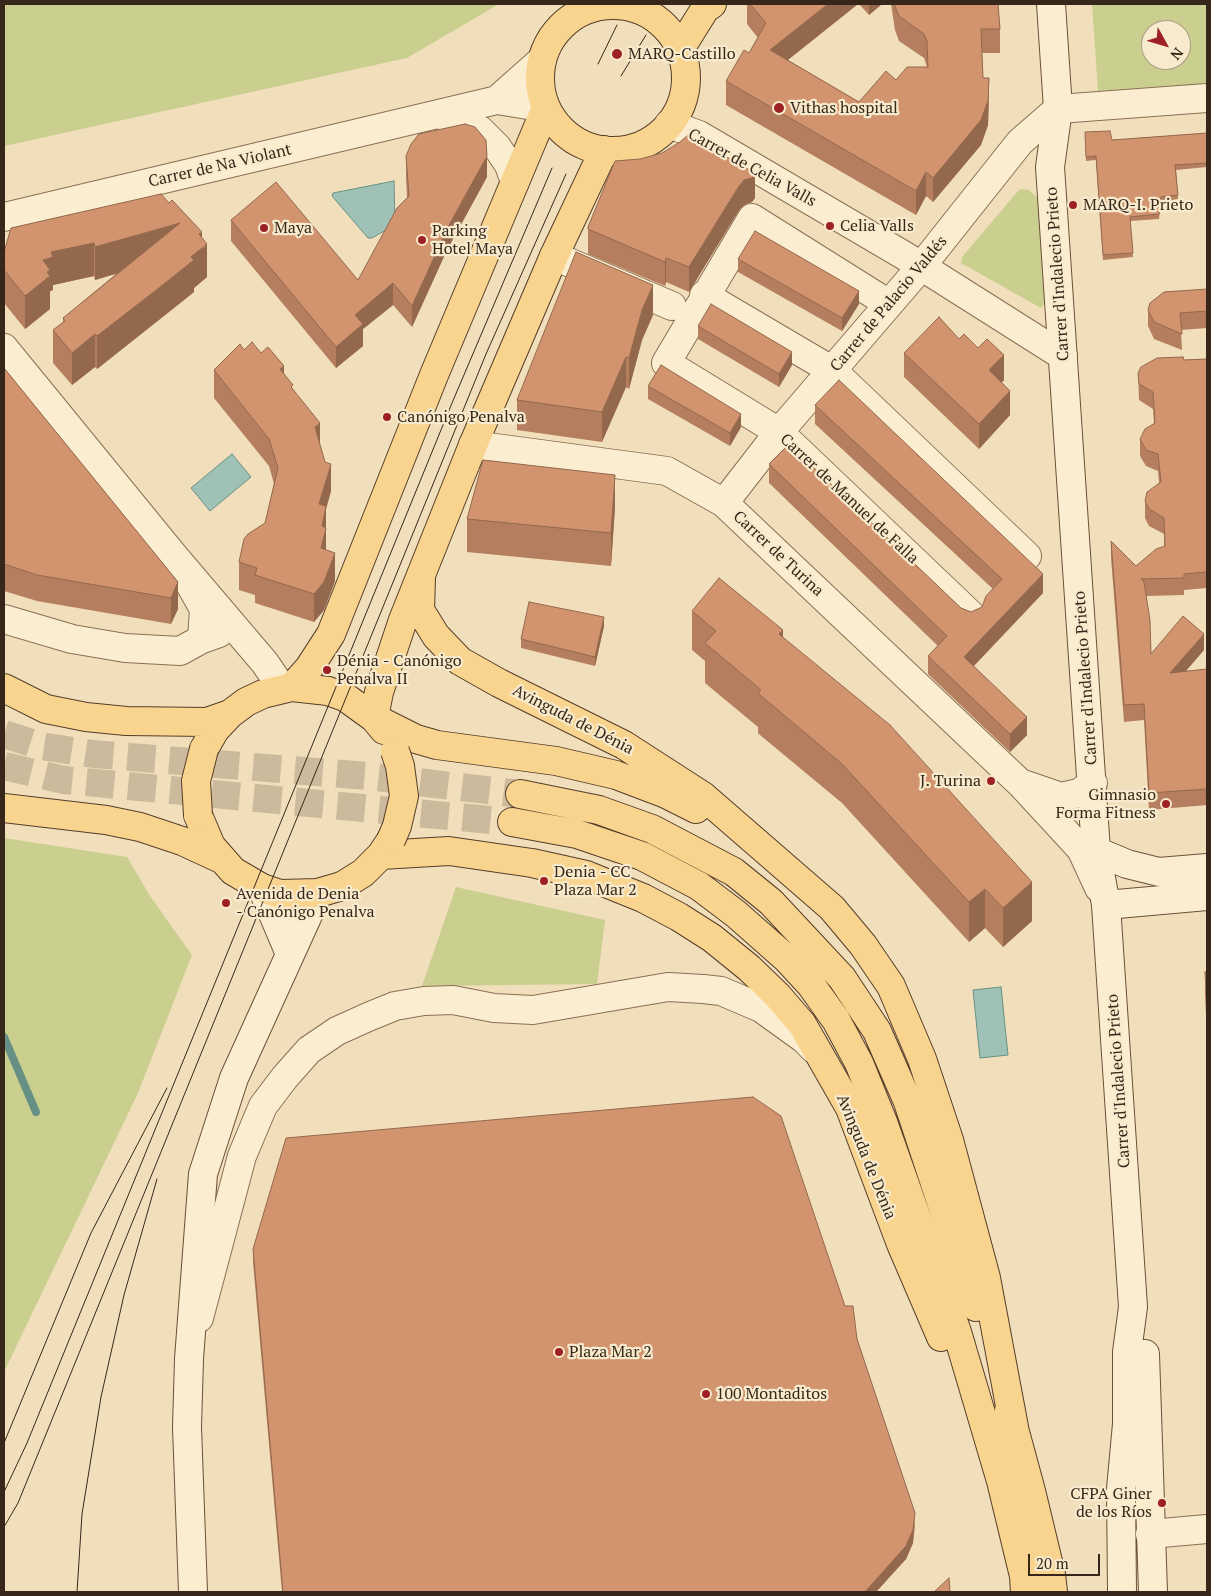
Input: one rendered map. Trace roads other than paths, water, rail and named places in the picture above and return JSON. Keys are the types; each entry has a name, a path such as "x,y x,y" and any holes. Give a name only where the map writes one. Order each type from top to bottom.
{"main road":[{"path":"623,4 640,10 657,19 671,33 680,49 686,80 678,110 670,124 656,136 640,145 623,150 604,150 580,144 560,129 546,108 540,84 542,60 553,36 571,18 587,9 604,5 623,4"},
{"path":"680,49 706,9 712,4"},
{"path":"287,688 309,668 331,634 434,375 546,108"},
{"path":"374,718 385,673 403,620 473,445 554,256 604,150"},
{"name":"Avinguda de Dénia","path":"421,578 420,610 436,636 460,661 499,683 624,745 702,796 759,843 832,908 863,945 891,986 925,1068 968,1204 986,1278 1014,1427"},
{"path":"4,688 46,709 86,717 126,721 207,722 230,714"},
{"path":"287,688 310,688 336,694 360,706 374,718 386,733 396,751 400,766 404,796 398,826 386,848 363,873 342,886 318,893 280,894 262,888 233,871 221,860 211,846 198,815 196,781 204,749 216,730 230,714 246,702 287,688"},
{"name":"Avinguda de Dénia","path":"374,718 416,739 437,745 556,761 616,776 666,794 759,843"},
{"name":"Avinguda de Dénia","path":"520,794 599,810 652,829 734,872 771,902 842,978 877,1031 908,1102 1014,1427 1051,1574 1053,1592"},
{"path":"4,808 106,820 140,827 182,841 221,860"},
{"name":"Avinguda de Dénia","path":"512,822 578,834 596,840 642,856 699,886 736,914 787,959 810,985 836,1020 859,1063 883,1122 958,1332 1001,1481 1024,1576 1025,1592"},
{"name":"Avinguda de Dénia","path":"386,848 449,851 532,863 586,875 643,898 712,938 749,968 777,995 802,1024 824,1059 850,1108 901,1244 1001,1481"}],"street":[{"name":"Carrer d'Indalecio Prieto","path":"1052,4 1058,109 1050,167 1093,783 1096,851 1106,905 1133,1307 1145,1352 1153,1592"},
{"name":"Carrer de Na Violant","path":"496,100 542,60"},
{"path":"1058,109 1207,98"},
{"name":"Carrer de Na Violant","path":"4,217 496,100 546,108"},
{"name":"Carrer de Palacio Valdés","path":"724,502 779,432 920,268 1020,142 1058,109"},
{"path":"437,114 480,130 497,147 509,165 515,182"},
{"name":"Carrer de Celia Valls","path":"670,124 699,135 904,256 920,268 1063,356"},
{"path":"890,304 752,218 704,295 833,371 1027,556"},
{"path":"554,256 672,306"},
{"name":"Carrer de Manuel de Falla","path":"704,295 666,363 779,432 971,615"},
{"path":"4,348 174,556 287,688"},
{"name":"Carrer de Turina","path":"473,445 667,471 724,502 1021,784 1081,849 1106,905"},
{"path":"174,556 204,609 202,638"},
{"path":"4,619 72,639 125,648 180,650 202,638 237,629"},
{"name":"Carrer de Turina","path":"1021,784 1061,797 1079,793 1093,783"},
{"path":"1096,851 1127,864 1159,872"},
{"path":"1106,905 1127,885 1159,872 1207,868"},
{"path":"262,888 290,954"},
{"path":"193,1592 189,1518 188,1398 189,1359 203,1174 234,1078 318,893"},
{"path":"1106,905 1207,896"},
{"path":"189,1359 242,1156 263,1106 309,1050 337,1030 395,1006 424,1001 453,1000 494,1008 533,1010 607,996 677,987 721,991 761,1008 804,1039 824,1059"},
{"name":"Carrer d'Indalecio Prieto","path":"1122,1592 1120,1489 1126,1424 1127,1352 1133,1307"},
{"name":"Carrer d'Indalecio Prieto","path":"1126,1424 1136,1469 1140,1534 1140,1592"},
{"path":"1150,1534 1207,1529"}],"water":[{"path":"394,181 395,223 372,238 368,238 332,196 333,193"},
{"path":"232,454 251,477 210,511 191,488"},
{"path":"1001,987 1008,1055 980,1058 973,990"}],"waterway":[{"path":"4,1037 36,1112"}],"tunnel":[{"path":"4,734 41,746 93,754 367,776 520,794"},
{"path":"4,766 64,780 512,822"}],"tram line":[{"path":"598,64 617,25"},
{"path":"621,76 646,35"},
{"path":"4,1492 27,1443 452,403 552,168"},
{"path":"4,1527 18,1503 486,354 566,174"},
{"path":"4,1443 91,1233 167,1088"},
{"path":"77,1592 82,1514 101,1397 124,1295 157,1179"}],"place":[{"name":"MARQ-Castillo","path":"617,54"},
{"name":"Vithas hospital","path":"779,108"},
{"name":"MARQ-I. Prieto","path":"1073,205"},
{"name":"Celia Valls","path":"830,226"},
{"name":"Maya","path":"264,228"},
{"name":"Parking Hotel Maya","path":"422,240"},
{"name":"Canónigo Penalva","path":"387,417"},
{"name":"Dénia - Canónigo Penalva II","path":"327,670"},
{"name":"J. Turina","path":"991,781"},
{"name":"Gimnasio Forma Fitness","path":"1166,804"},
{"name":"Denia - CC Plaza Mar 2","path":"544,881"},
{"name":"Avenida de Denia - Canónigo Penalva","path":"226,903"},
{"name":"Plaza Mar 2","path":"559,1352"},
{"name":"100 Montaditos","path":"706,1394"},
{"name":"CFPA Giner de los Ríos","path":"1162,1503"}]}
